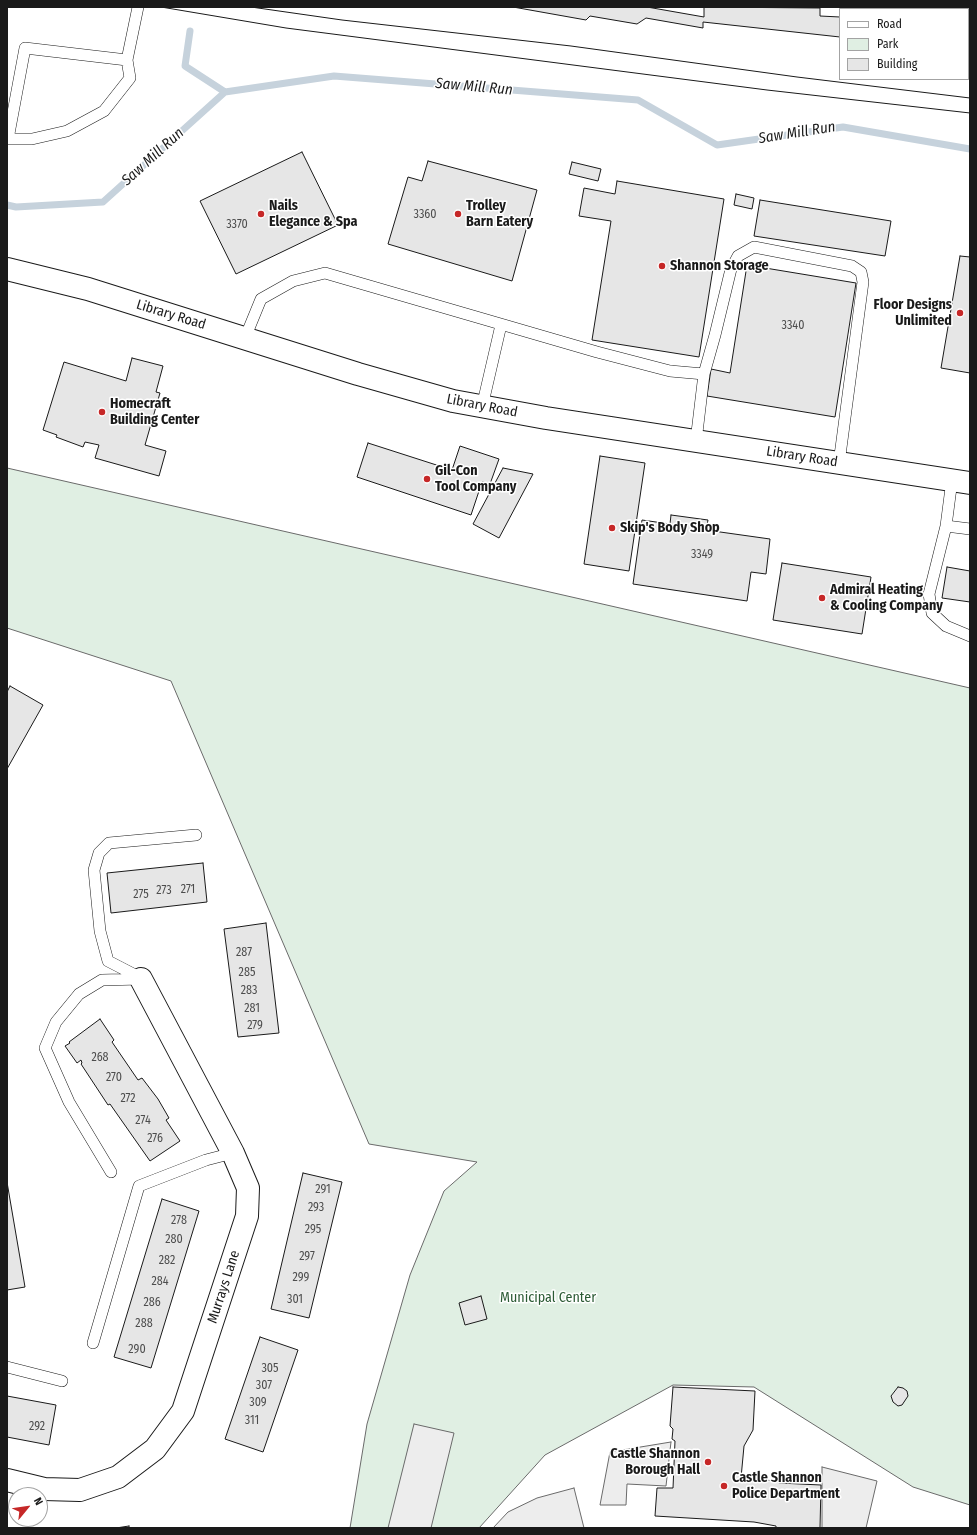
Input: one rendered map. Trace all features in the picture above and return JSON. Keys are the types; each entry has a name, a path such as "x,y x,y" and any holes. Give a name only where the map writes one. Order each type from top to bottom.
{"main road":[{"name":"Library Road","path":"7,269 88,289 358,374 453,401 546,418 961,482"},
{"name":"Murrays Lane","path":"7,1480 44,1489 80,1490 118,1477 155,1449 183,1411 247,1216 248,1188 233,1153 141,978"}],"lane":[{"path":"127,60 25,48 8,139 32,139 66,131 104,111 130,78 127,60 138,7"},
{"path":"696,441 704,374 731,269 738,256 754,247 852,266 861,272 863,282 839,463"},
{"path":"245,338 261,299 293,281 325,273 501,325 670,371 704,374"},
{"path":"482,406 501,325"},
{"path":"961,482 946,526 928,594 932,613 946,626 970,636"},
{"path":"946,526 970,529"},
{"path":"141,978 108,961 100,931 94,870 99,852 110,843 196,835"},
{"path":"111,1172 69,1102 45,1048 56,1022 79,994 102,980 141,978"},
{"path":"93,1343 139,1186 206,1160 233,1153"},
{"path":"7,1367 62,1381"}],"green space":[{"name":"Municipal Center","path":"7,468 970,688 970,1505 913,1487 754,1387 673,1385 545,1455 479,1528 350,1528 367,1424 410,1275 444,1191 477,1162 369,1144 171,681 7,628"}],"shaded area":[{"path":"414,1424 454,1433 431,1528 388,1528"},
{"path":"671,1442 666,1486 627,1484 626,1505 600,1505 610,1452"},
{"path":"822,1467 877,1481 866,1528 822,1528"},
{"path":"574,1488 584,1528 493,1528 508,1512 537,1498"}],"building":[{"path":"513,7 647,7 704,17 704,7 820,8 820,16 839,17 839,37 703,22 703,28 646,18 637,24 590,16 586,20"},
{"path":"942,7 970,7 970,11 969,8"},
{"path":"969,35 970,35 969,50"},
{"path":"302,152 338,225 236,274 200,201"},
{"path":"428,161 537,190 512,281 388,244 408,177 422,181"},
{"path":"572,162 601,169 598,181 569,174"},
{"path":"617,181 724,199 699,357 592,340 611,221 579,216 584,188 615,194"},
{"path":"736,194 754,198 752,209 734,205"},
{"path":"760,200 891,221 885,256 754,236"},
{"name":"Floor Designs Unlimited","path":"960,256 970,257 970,373 941,368"},
{"path":"747,265 856,283 835,417 707,396 711,369 730,373"},
{"name":"Homecraft Building Center","path":"132,358 163,366 156,392 160,393 145,445 166,451 159,476 95,458 99,445 85,442 83,447 56,437 57,435 43,430 64,362 126,381"},
{"name":"Gil-Con Tool Company","path":"368,443 452,470 460,446 499,459 490,484 482,482 471,515 357,477"},
{"name":"Skip's Body Shop","path":"600,456 645,463 629,571 584,564"},
{"path":"503,468 533,474 499,538 473,524"},
{"path":"671,515 708,520 706,530 770,539 766,574 751,572 747,601 633,584 642,520 670,524"},
{"name":"Admiral Heating & Cooling Company","path":"782,563 871,577 862,634 773,620"},
{"path":"947,567 970,571 970,602 942,598"},
{"path":"10,686 43,705 7,769 7,692"},
{"path":"203,863 207,902 111,913 107,873"},
{"path":"266,923 279,1033 238,1037 224,929"},
{"path":"100,1019 114,1040 112,1042 138,1080 142,1078 158,1099 169,1118 166,1120 180,1141 150,1161 110,1104 108,1105 81,1064 81,1060 77,1063 65,1046"},
{"path":"303,1173 342,1182 309,1318 271,1309"},
{"path":"7,1182 25,1287 7,1290"},
{"path":"162,1199 199,1211 151,1368 114,1357"},
{"path":"481,1296 487,1319 465,1325 459,1303"},
{"path":"260,1337 298,1350 263,1452 225,1439"},
{"name":"Castle Shannon Borough Hall","path":"673,1387 755,1391 753,1430 744,1446 741,1478 776,1481 779,1483 821,1485 820,1528 776,1528 776,1526 754,1522 655,1516 657,1488 673,1488 675,1441 672,1439 673,1429 670,1426"},
{"path":"898,1387 907,1391 908,1396 902,1405 898,1406 893,1402 891,1396"},
{"path":"7,1396 56,1405 49,1445 7,1437"},
{"path":"129,1526 129,1528 116,1528"}],"waterway":[{"path":"190,31 185,66 225,92"},
{"name":"Saw Mill Run","path":"7,205 16,207 103,202 225,92 334,76 638,100 717,145 843,127 970,149"}],"tram line":[{"path":"161,7 286,28 767,90 970,113"},
{"path":"251,7 342,20 571,46 797,77 970,98"}],"place":[{"name":"Nails Elegance & Spa","path":"261,214"},
{"name":"Trolley Barn Eatery","path":"458,214"},
{"name":"Shannon Storage","path":"662,266"},
{"name":"Floor Designs Unlimited","path":"960,313"},
{"name":"Homecraft Building Center","path":"102,412"},
{"name":"Gil-Con Tool Company","path":"427,479"},
{"name":"Skip's Body Shop","path":"612,528"},
{"name":"Admiral Heating & Cooling Company","path":"822,598"},
{"name":"Castle Shannon Borough Hall","path":"708,1462"},
{"name":"Castle Shannon Police Department","path":"724,1486"}]}
